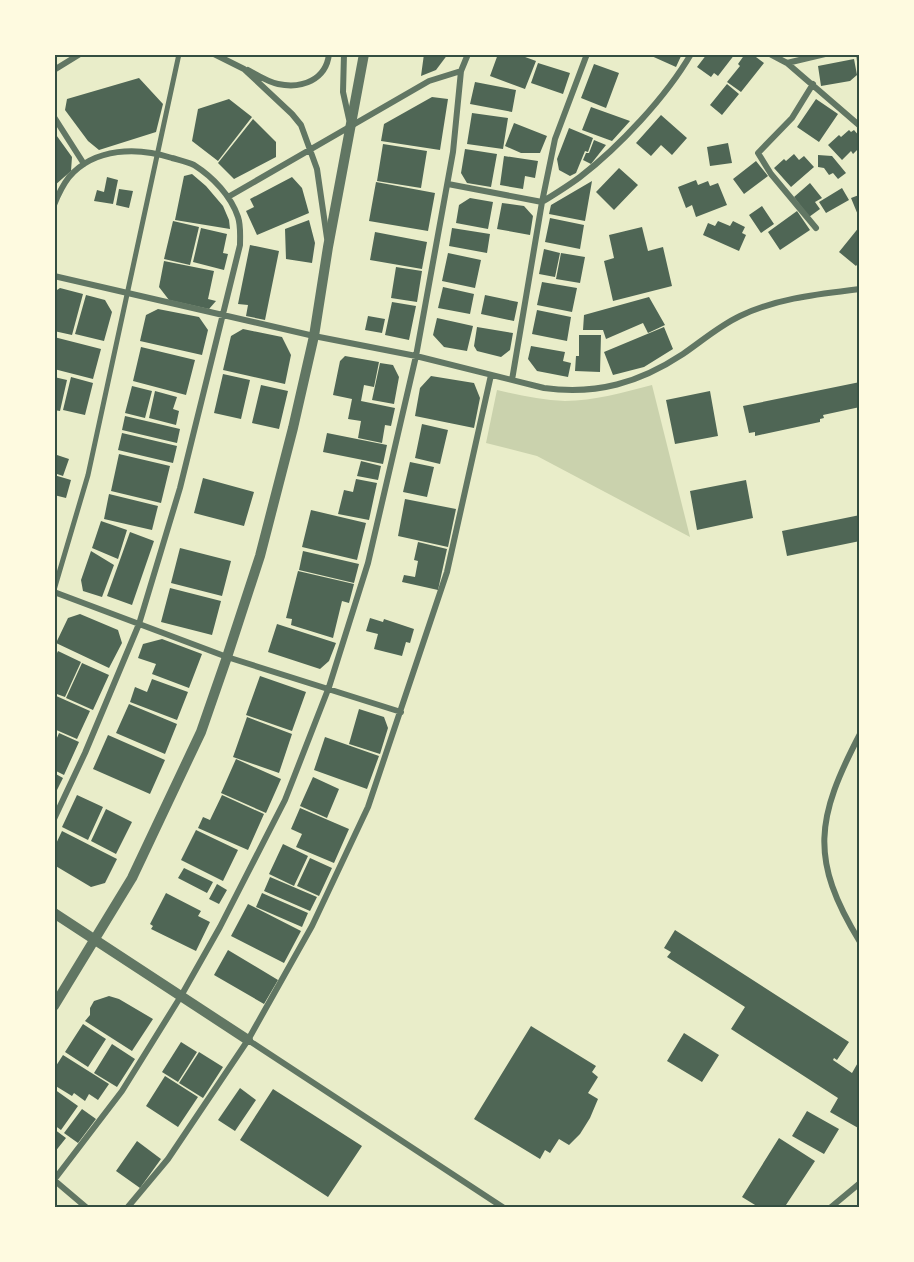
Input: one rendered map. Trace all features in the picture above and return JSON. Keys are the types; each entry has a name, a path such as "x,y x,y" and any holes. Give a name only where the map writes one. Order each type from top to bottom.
{"street":[{"path":"54,70 80,54"},
{"path":"179,54 88,475 54,591 227,657 329,687 401,712"},
{"path":"214,54 277,84 301,86 319,75 329,54"},
{"path":"344,54 343,92 351,126"},
{"path":"54,1006 132,878 175,790 201,732 260,556 314,336 328,247 362,68 362,54"},
{"path":"87,1208 54,1180 122,1091 181,996 220,927 285,800 329,687 368,563 416,356 448,184 462,71 468,54"},
{"path":"512,380 555,139 587,54"},
{"path":"448,184 542,202 580,177 629,132 653,105 691,54"},
{"path":"770,54 787,63 860,126"},
{"path":"787,63 825,54"},
{"path":"859,54 860,61"},
{"path":"244,69 301,125 311,149 320,186 328,247"},
{"path":"228,197 429,81 462,71"},
{"path":"813,84 792,118 758,153 771,174 816,228"},
{"path":"54,117 84,164"},
{"path":"54,205 61,189 84,164 117,152 135,150 158,153 193,165 213,180 228,197 238,218 240,245 180,488 139,624 85,753 54,819"},
{"path":"54,276 563,390 623,384 657,370 720,327 749,312 817,294 860,289"},
{"path":"127,1208 168,1159 248,1040 312,926 368,807 447,572 491,375"},
{"path":"860,734 836,780 827,813 823,842 831,888 860,942"},
{"path":"54,913 504,1208"},
{"path":"830,1208 860,1183"}],"green space":[{"path":"652,385 690,537 537,456 486,443 497,390 539,398 576,401"}],"building":[{"path":"424,54 448,54 436,70 421,76"},
{"path":"498,54 517,54 536,61 525,89 490,76"},
{"path":"647,54 682,54 676,67"},
{"path":"707,54 735,54 718,76 714,73 711,77 697,67"},
{"path":"745,54 752,54 764,63 741,92 727,82 740,66 738,64"},
{"path":"854,59 857,75 850,81 821,86 818,66"},
{"path":"538,63 570,73 563,94 531,83"},
{"path":"594,64 619,73 606,108 581,98"},
{"path":"139,78 163,104 156,132 99,150 88,141 65,110 67,99"},
{"path":"475,82 516,90 512,112 470,104"},
{"path":"727,84 739,94 722,115 710,105"},
{"path":"432,97 448,99 440,150 381,141 384,124"},
{"path":"229,99 252,117 218,161 192,141 198,109"},
{"path":"816,99 838,114 819,142 797,127"},
{"path":"591,107 630,121 612,141 582,130"},
{"path":"472,113 508,118 503,149 467,144"},
{"path":"661,115 687,138 672,155 661,145 651,156 636,143"},
{"path":"253,119 276,142 276,157 234,179 218,163"},
{"path":"514,123 547,136 540,153 521,153 505,146"},
{"path":"569,128 593,138 576,173 570,176 559,170 557,159"},
{"path":"849,130 851,132 854,130 860,137 860,147 853,154 851,151 842,160 828,145"},
{"path":"54,132 72,157 71,171 54,186"},
{"path":"594,140 606,145 591,164 583,160 586,153 589,153"},
{"path":"728,143 732,163 710,166 707,147"},
{"path":"383,144 427,151 421,188 377,181"},
{"path":"465,149 497,154 491,187 467,183 461,173"},
{"path":"794,154 799,160 804,156 814,167 791,187 774,168"},
{"path":"818,155 832,156 846,173 838,179 833,173 829,175 824,168 818,167"},
{"path":"504,156 538,161 535,178 525,176 523,189 500,185"},
{"path":"756,161 768,176 744,194 733,179"},
{"path":"619,168 638,185 614,210 596,192"},
{"path":"192,174 223,206 230,229 175,220 184,176"},
{"path":"107,177 118,180 113,204 94,201 97,190 104,192"},
{"path":"292,177 302,188 309,213 257,235 246,211 254,207 250,199"},
{"path":"696,180 698,185 708,181 710,186 718,183 727,205 696,217 692,205 686,208 678,187"},
{"path":"592,181 585,221 549,214 551,205"},
{"path":"376,182 435,193 428,231 369,221"},
{"path":"810,183 822,198 815,202 820,209 809,217 794,197"},
{"path":"842,188 849,200 826,213 819,202"},
{"path":"119,189 133,191 129,208 116,205"},
{"path":"859,195 860,214 858,215 851,198"},
{"path":"470,198 493,202 488,229 456,223 459,205"},
{"path":"502,203 524,206 533,216 530,235 497,229"},
{"path":"762,206 774,224 761,233 749,215"},
{"path":"797,211 810,230 780,250 768,232"},
{"path":"550,218 584,225 580,249 545,242"},
{"path":"309,220 315,243 312,263 286,259 285,229"},
{"path":"173,221 199,227 190,265 164,259"},
{"path":"718,221 730,226 733,221 745,227 742,233 746,235 739,251 703,235 708,223 715,226"},
{"path":"860,226 860,261 856,266 839,252"},
{"path":"642,227 648,251 663,247 672,286 613,301 604,261 614,258 609,235"},
{"path":"201,228 227,234 223,253 228,254 224,270 193,262"},
{"path":"452,228 490,234 487,253 449,246"},
{"path":"375,232 427,242 422,269 370,260"},
{"path":"250,245 279,251 265,320 246,316 248,305 238,304"},
{"path":"544,249 560,253 555,277 539,274"},
{"path":"448,253 481,260 475,288 442,281"},
{"path":"561,253 585,257 580,283 556,279"},
{"path":"164,261 214,271 208,299 216,301 209,309 169,300 159,287"},
{"path":"396,267 422,271 417,302 391,298"},
{"path":"542,282 577,288 572,312 537,305"},
{"path":"443,287 474,294 470,314 438,308"},
{"path":"60,288 83,294 72,335 54,331 54,292"},
{"path":"86,295 105,300 112,312 104,341 75,334"},
{"path":"485,295 518,302 514,321 481,314"},
{"path":"649,297 665,325 648,333 643,323 606,339 603,330 583,330 584,315"},
{"path":"392,302 416,306 409,340 385,335"},
{"path":"158,309 199,317 208,330 202,355 140,341 146,315"},
{"path":"537,310 571,317 567,341 532,334"},
{"path":"368,316 385,319 382,333 365,330"},
{"path":"437,318 473,326 467,351 444,347 433,335"},
{"path":"477,327 513,333 510,350 501,357 477,351 474,346"},
{"path":"664,327 673,349 644,367 613,375 604,352"},
{"path":"243,329 282,337 291,355 285,384 223,370 231,336"},
{"path":"579,335 601,335 600,372 575,371 576,356 579,356"},
{"path":"54,337 101,349 93,379 54,369"},
{"path":"531,346 565,352 563,361 571,363 568,377 537,371 528,359"},
{"path":"141,347 195,360 186,395 133,381"},
{"path":"345,356 379,362 374,387 364,385 361,401 395,408 391,426 385,425 382,443 358,438 361,421 348,419 352,399 333,395 340,361"},
{"path":"380,363 393,365 399,377 394,404 372,400"},
{"path":"223,374 250,380 241,419 214,413"},
{"path":"431,376 474,383 480,398 474,428 415,416 420,388"},
{"path":"54,377 67,380 60,411 54,410"},
{"path":"71,377 93,383 85,415 63,410"},
{"path":"860,382 860,407 823,415 824,418 820,419 820,422 755,436 755,432 749,433 743,406"},
{"path":"261,385 288,391 279,429 252,423"},
{"path":"132,386 152,391 145,418 125,413"},
{"path":"155,391 177,397 173,409 179,411 176,425 149,418"},
{"path":"710,391 718,436 675,444 666,400"},
{"path":"125,416 180,429 177,443 122,430"},
{"path":"422,424 448,430 440,464 415,458"},
{"path":"122,433 177,446 173,463 118,450"},
{"path":"327,433 387,445 383,464 323,452"},
{"path":"54,454 69,459 63,476 54,473"},
{"path":"119,454 170,466 161,503 111,491"},
{"path":"361,461 381,466 378,480 357,476"},
{"path":"410,462 434,467 427,497 403,492"},
{"path":"54,475 71,480 66,498 54,495"},
{"path":"203,478 254,492 244,526 194,513"},
{"path":"356,479 377,483 369,520 338,514 344,490 353,492"},
{"path":"746,480 753,518 697,530 690,491"},
{"path":"109,494 158,506 152,530 104,519"},
{"path":"405,499 456,509 448,547 398,536"},
{"path":"311,510 366,523 357,560 302,547"},
{"path":"860,515 860,541 787,556 782,531"},
{"path":"101,521 127,530 118,559 92,548"},
{"path":"130,532 154,541 132,605 107,596"},
{"path":"418,542 447,549 438,590 402,582 404,575 415,577 418,561 414,560"},
{"path":"180,548 231,561 222,596 171,583"},
{"path":"91,551 114,565 102,597 83,591 81,580"},
{"path":"303,551 359,564 354,583 299,570"},
{"path":"298,571 354,584 349,603 342,601 333,638 291,625 292,619 286,618"},
{"path":"170,588 221,601 212,635 161,622"},
{"path":"80,614 118,630 122,643 109,668 56,643 68,618"},
{"path":"370,618 383,622 384,619 414,629 410,643 406,642 402,656 374,649 378,634 366,631"},
{"path":"277,624 336,643 329,661 320,669 268,652"},
{"path":"162,639 202,654 189,688 152,674 156,664 138,658 143,644"},
{"path":"58,651 81,662 65,697 54,693 54,659"},
{"path":"82,663 109,675 93,710 66,698"},
{"path":"260,676 306,692 292,731 246,715"},
{"path":"152,679 188,692 177,720 130,702 135,687 147,692"},
{"path":"54,695 90,711 77,739 54,729"},
{"path":"129,704 177,724 165,754 116,733"},
{"path":"359,709 384,717 388,728 380,754 349,744"},
{"path":"247,717 292,734 279,773 233,757"},
{"path":"59,733 79,742 64,775 54,770 54,745"},
{"path":"108,735 165,760 150,794 93,769"},
{"path":"325,737 379,756 367,789 314,770"},
{"path":"236,759 281,779 266,813 221,793"},
{"path":"54,773 63,778 54,796"},
{"path":"313,777 339,789 327,818 300,806"},
{"path":"77,795 103,807 88,840 62,827"},
{"path":"222,795 264,814 248,850 198,828 203,817 210,820"},
{"path":"300,808 349,829 334,863 296,847 302,834 291,829"},
{"path":"106,809 132,822 116,854 91,841"},
{"path":"196,830 238,850 223,881 181,860"},
{"path":"62,831 117,859 105,883 91,887 54,865 54,848"},
{"path":"283,844 308,856 294,886 269,874"},
{"path":"310,858 332,868 319,896 297,886"},
{"path":"184,868 213,882 207,893 178,878"},
{"path":"270,877 317,897 310,911 264,891"},
{"path":"217,884 227,890 219,904 209,899"},
{"path":"166,893 201,911 198,916 210,922 196,951 151,929 153,926 150,924"},
{"path":"262,893 308,913 302,927 256,907"},
{"path":"248,904 301,931 284,963 231,936"},
{"path":"675,930 849,1042 837,1060 834,1058 833,1060 852,1073 860,1059 860,1129 830,1112 838,1098 731,1029 745,1007 667,957 671,952 664,948"},
{"path":"228,950 278,980 264,1004 214,975"},
{"path":"109,996 119,999 153,1019 132,1051 85,1021 90,1015 90,1008 94,1001"},
{"path":"83,1024 106,1039 88,1067 65,1052"},
{"path":"531,1026 596,1066 592,1072 598,1077 588,1093 598,1099 580,1134 569,1145 559,1139 550,1153 545,1150 540,1159 474,1119"},
{"path":"684,1033 719,1055 702,1082 667,1061"},
{"path":"181,1042 197,1052 178,1082 162,1072"},
{"path":"112,1044 135,1059 117,1087 94,1073"},
{"path":"199,1052 223,1067 203,1098 179,1083"},
{"path":"63,1055 109,1084 98,1100 89,1094 85,1101 74,1093 72,1096 54,1085 54,1069"},
{"path":"165,1076 198,1097 178,1127 146,1106"},
{"path":"240,1088 256,1100 235,1131 218,1120"},
{"path":"54,1089 78,1106 61,1130 54,1125"},
{"path":"273,1089 362,1146 328,1197 240,1140"},
{"path":"82,1109 96,1119 78,1143 64,1133"},
{"path":"807,1111 839,1129 824,1154 792,1136"},
{"path":"54,1129 66,1138 54,1153"},
{"path":"779,1138 815,1161 784,1208 760,1208 742,1197"},
{"path":"137,1141 161,1159 140,1188 116,1171"}]}
